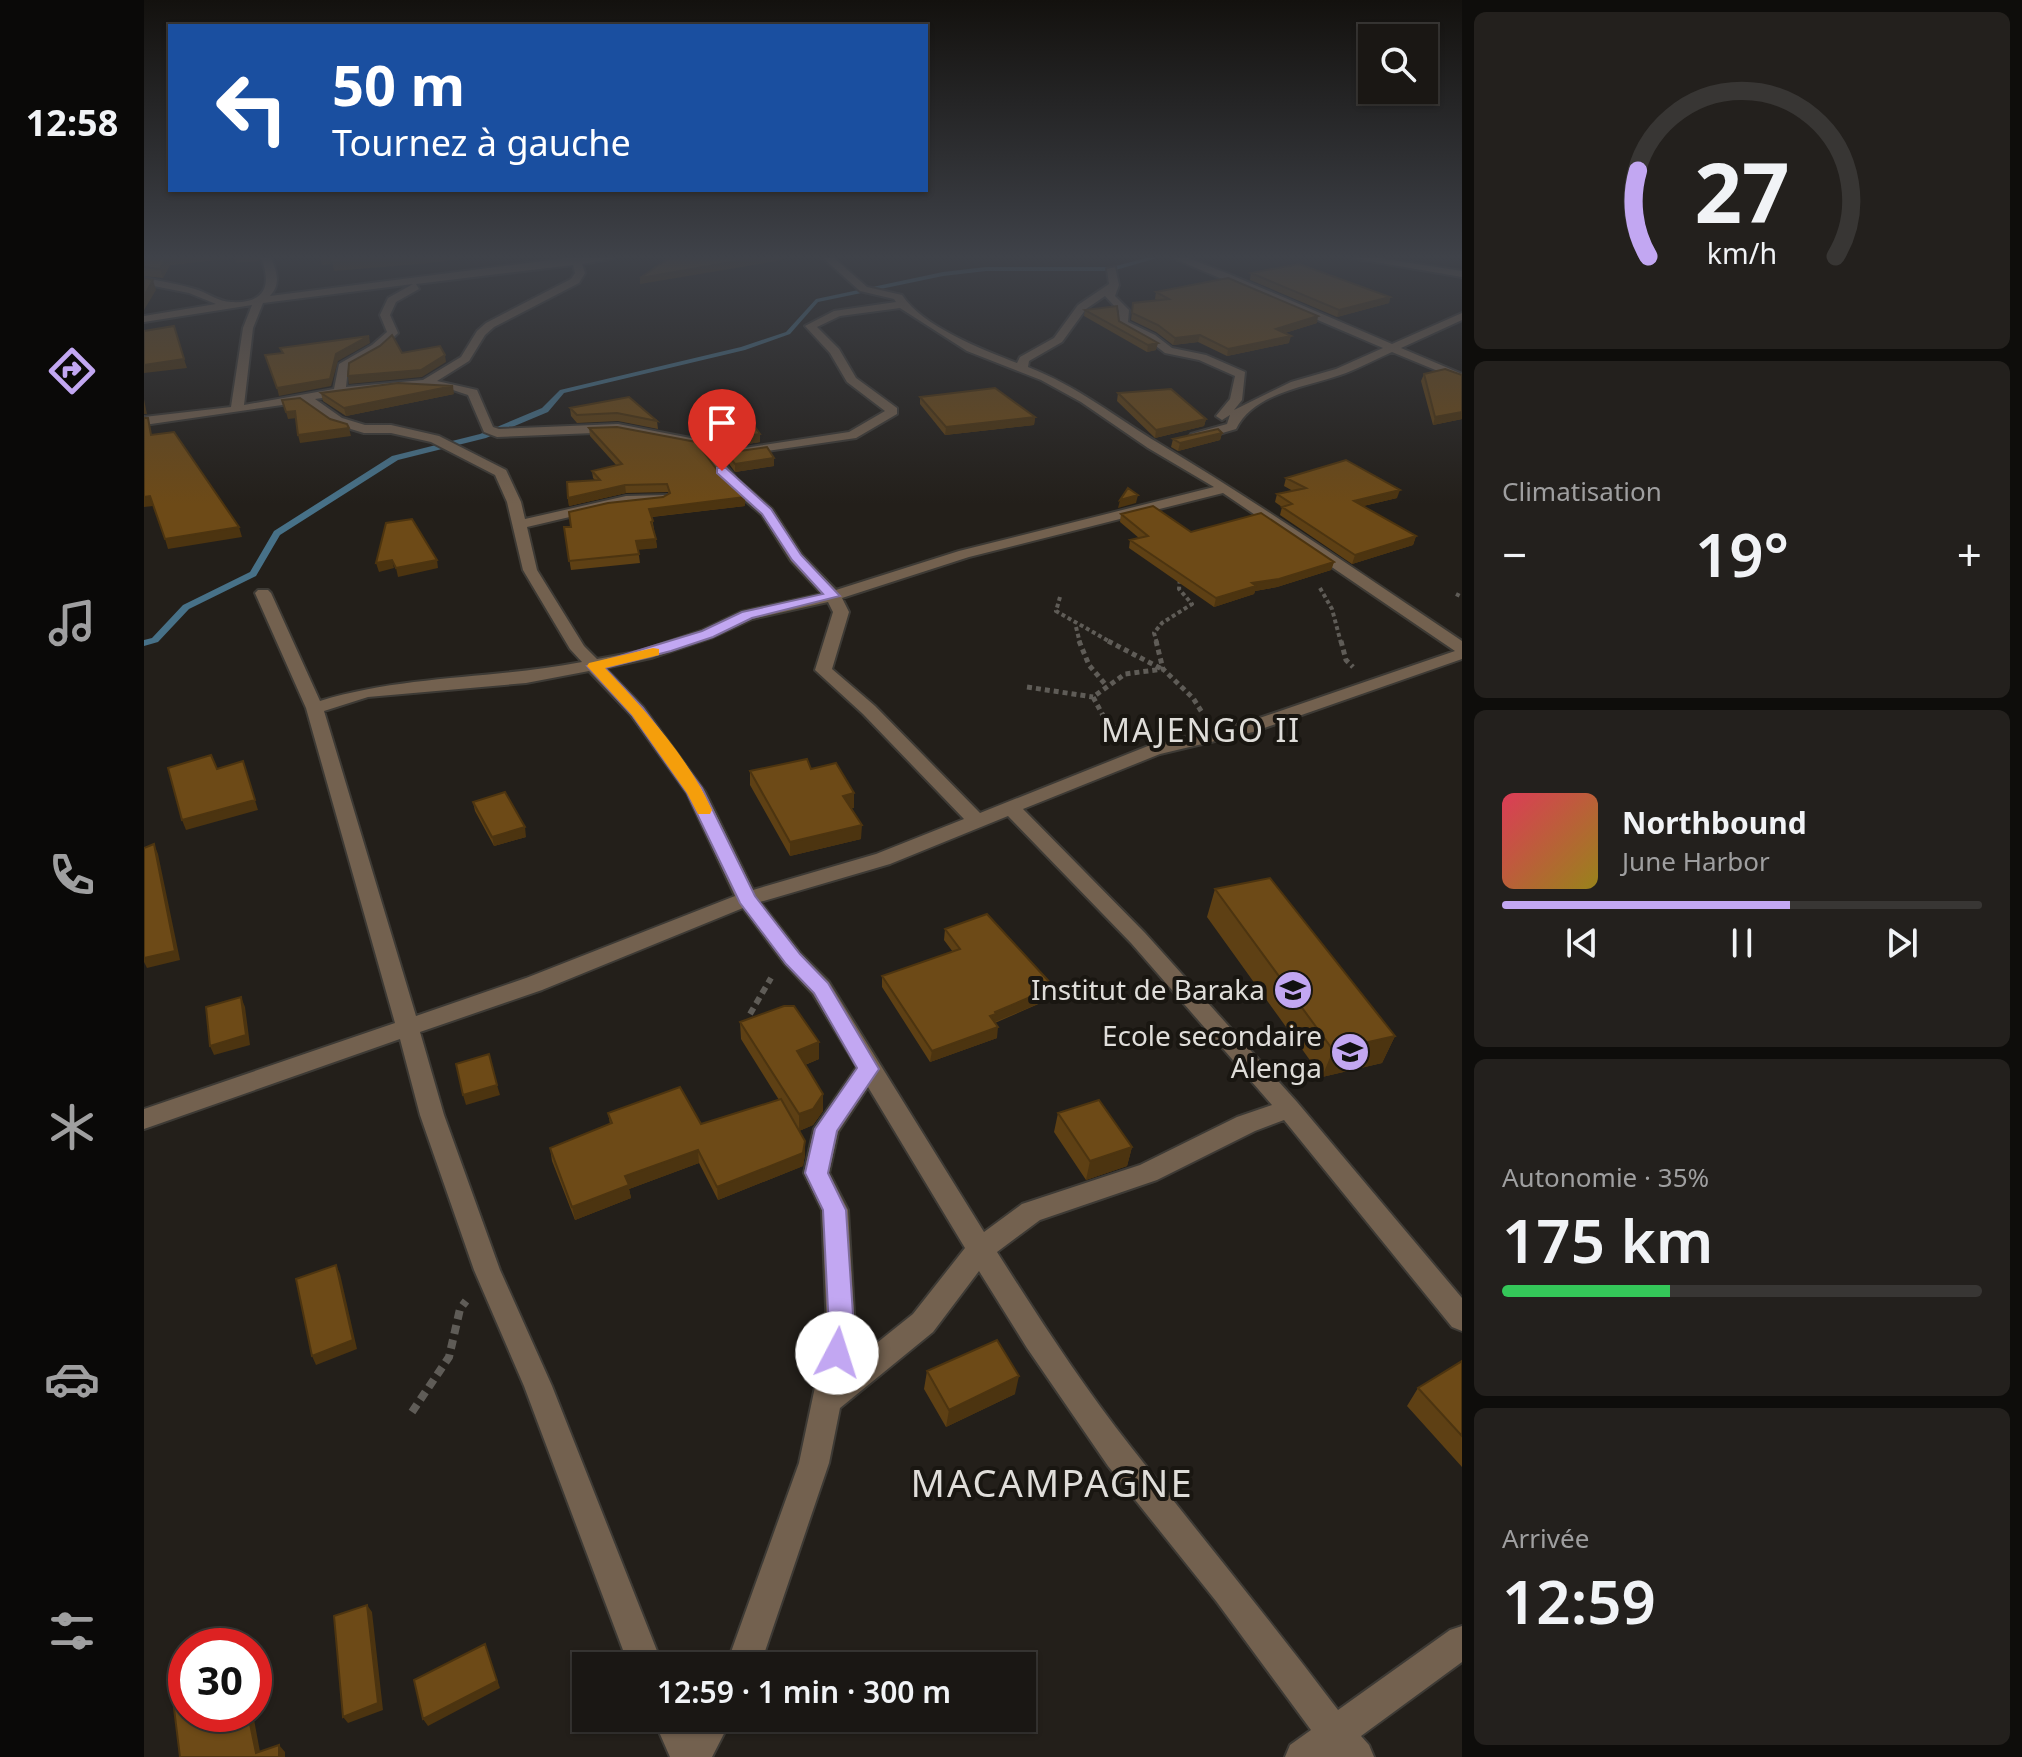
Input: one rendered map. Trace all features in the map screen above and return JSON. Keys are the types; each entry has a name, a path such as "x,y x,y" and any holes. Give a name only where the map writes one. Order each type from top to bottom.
{"street":[{"path":"237,410 246,340"},
{"path":"340,389 343,366 372,352 385,340"},
{"path":"422,385 465,359 477,340"},
{"path":"711,457 852,435 893,411 851,380 835,351 824,340"},
{"path":"957,340 1085,399 1152,445 1225,488 1462,651"},
{"path":"1022,368 1024,359 1058,340"},
{"path":"1155,340 1169,351 1202,357 1241,374 1242,382 1236,400 1219,419 1220,432"},
{"path":"1372,340 1462,378"},
{"path":"1152,445 1220,432 1232,426 1236,414 1250,404 1295,384 1340,371 1411,340"},
{"path":"144,421 237,410 340,389 422,385 460,387 473,393 488,429 497,433 618,428 702,444 732,482 767,512 796,558 833,596 841,612 823,670 869,710 976,820"},
{"path":"305,398 338,421 364,429 391,429 435,439 501,473 514,502 530,570 578,649 637,711 696,792 747,899 793,959 821,988 868,1069 1037,1339 1119,1456 1227,1590 1346,1746"},
{"path":"315,708 366,692 526,678 645,655 707,634 747,615 833,596 964,554 1225,488"},
{"path":"517,525 559,518 614,500 663,498"},
{"path":"263,593 315,708 432,1115 487,1270 538,1386 641,1652"},
{"path":"144,1119 534,984 747,899 883,859 1154,750 1247,728 1370,687 1462,651"},
{"path":"1010,807 1138,938 1289,1109 1462,1318"},
{"path":"748,1652 814,1463 841,1330 835,1210 816,1173 826,1129 868,1069"},
{"path":"827,1400 923,1323 980,1249 1031,1212 1148,1173 1246,1124 1289,1109"},
{"path":"1302,1757 1346,1746 1462,1642"},
{"path":"677,1732 690,1757"},
{"path":"690,1757 706,1732"}],"path":[{"path":"1163,669 1154,633 1162,623 1192,604 1179,589 1180,577"},
{"path":"1320,588 1332,609 1346,660 1370,687"},
{"path":"1060,597 1056,611 1076,626 1129,649 1163,669 1193,698 1201,712 1220,732"},
{"path":"1076,626 1090,669 1105,684"},
{"path":"1093,697 1105,684 1138,668 1163,669"},
{"path":"1027,687 1093,697"},
{"path":"1093,697 1106,721 1119,733 1154,750"},
{"path":"750,1014 767,981 793,959"},
{"path":"412,1412 449,1357 460,1309 487,1270"}],"building":[{"path":"144,340 178,340 184,359 144,365"},
{"path":"362,340 336,354 330,379 277,388 265,355 283,353 280,348"},
{"path":"387,340 395,340 402,353 440,346 445,355 421,370 348,376 349,363"},
{"path":"1139,340 1158,343 1148,345"},
{"path":"1210,340 1272,340 1228,349"},
{"path":"1445,369 1462,375 1462,412 1435,417 1424,374"},
{"path":"398,383 453,386 344,408 321,393"},
{"path":"995,388 1035,417 946,427 920,397"},
{"path":"1171,389 1206,419 1156,430 1118,393"},
{"path":"629,397 657,421 617,413 577,415 570,408"},
{"path":"300,398 349,428 298,435 295,411 286,412 282,400"},
{"path":"144,418 148,418 151,435 174,432 239,527 165,539 150,496 144,497"},
{"path":"617,427 696,442 724,479 745,497 649,509 656,539 636,541 639,554 569,561 564,527 571,527 569,512 608,503 663,497 670,493 667,484 625,485 568,498 567,482 600,480 592,471 622,464 589,428"},
{"path":"755,427 760,434 716,441 708,432"},
{"path":"1218,429 1222,433 1180,443 1173,439"},
{"path":"767,447 774,458 735,464 726,453"},
{"path":"1346,460 1400,490 1354,501 1416,536 1355,555 1282,507 1292,504 1277,494 1306,488 1286,478"},
{"path":"1128,488 1138,495 1120,500"},
{"path":"1153,506 1191,532 1261,513 1334,562 1279,579 1252,583 1256,586 1216,598 1130,540 1148,536 1121,514"},
{"path":"412,519 437,560 396,568 392,560 376,563 386,523"},
{"path":"211,755 217,769 243,761 255,800 182,820 168,768"},
{"path":"807,759 811,769 836,763 854,793 843,796 862,825 790,842 750,771"},
{"path":"505,792 525,827 492,837 473,802"},
{"path":"154,844 175,951 144,958 144,848"},
{"path":"1270,878 1395,1036 1333,1050 1215,889"},
{"path":"987,914 1054,987 995,1012 990,1016 998,1027 932,1051 882,976 960,949 945,929"},
{"path":"241,997 246,1035 210,1046 206,1007"},
{"path":"784,1006 794,1006 819,1042 797,1051 823,1094 813,1109 799,1114 740,1022"},
{"path":"489,1054 497,1085 463,1095 456,1064"},
{"path":"680,1087 701,1124 781,1099 805,1141 803,1153 717,1187 698,1150 625,1176 629,1185 572,1207 550,1148 612,1123 608,1113"},
{"path":"1099,1100 1132,1147 1090,1161 1058,1113"},
{"path":"336,1265 353,1340 312,1356 296,1279"},
{"path":"997,1340 1019,1376 949,1410 927,1371"},
{"path":"1462,1361 1462,1436 1418,1388"},
{"path":"367,1605 378,1703 343,1717 334,1616"},
{"path":"485,1644 497,1681 423,1719 414,1680"},
{"path":"177,1732 252,1732 256,1753 279,1745 279,1757 180,1757"}],"waterway":[{"path":"144,643 155,640 186,607 253,574 277,533 395,458 483,436 545,410 562,391 743,349 768,340"}],"slow traffic":[{"path":"653,652 594,666 637,711 696,792 704,810"}],"place":[{"name":"Institut de Baraka","path":"1293,990"},
{"name":"Ecole secondaire Alenga","path":"1350,1052"}],"district":[{"name":"MAJENGO II","path":"1201,731"},
{"name":"MACAMPAGNE","path":"1052,1484"}],"route":[{"path":"722,471 767,512 796,558 833,596 747,615 707,634 645,655 594,666 637,711 696,792 747,899 793,959 821,988 868,1069 826,1129 816,1173 835,1210 834,1242 841,1330 837,1353"}]}
